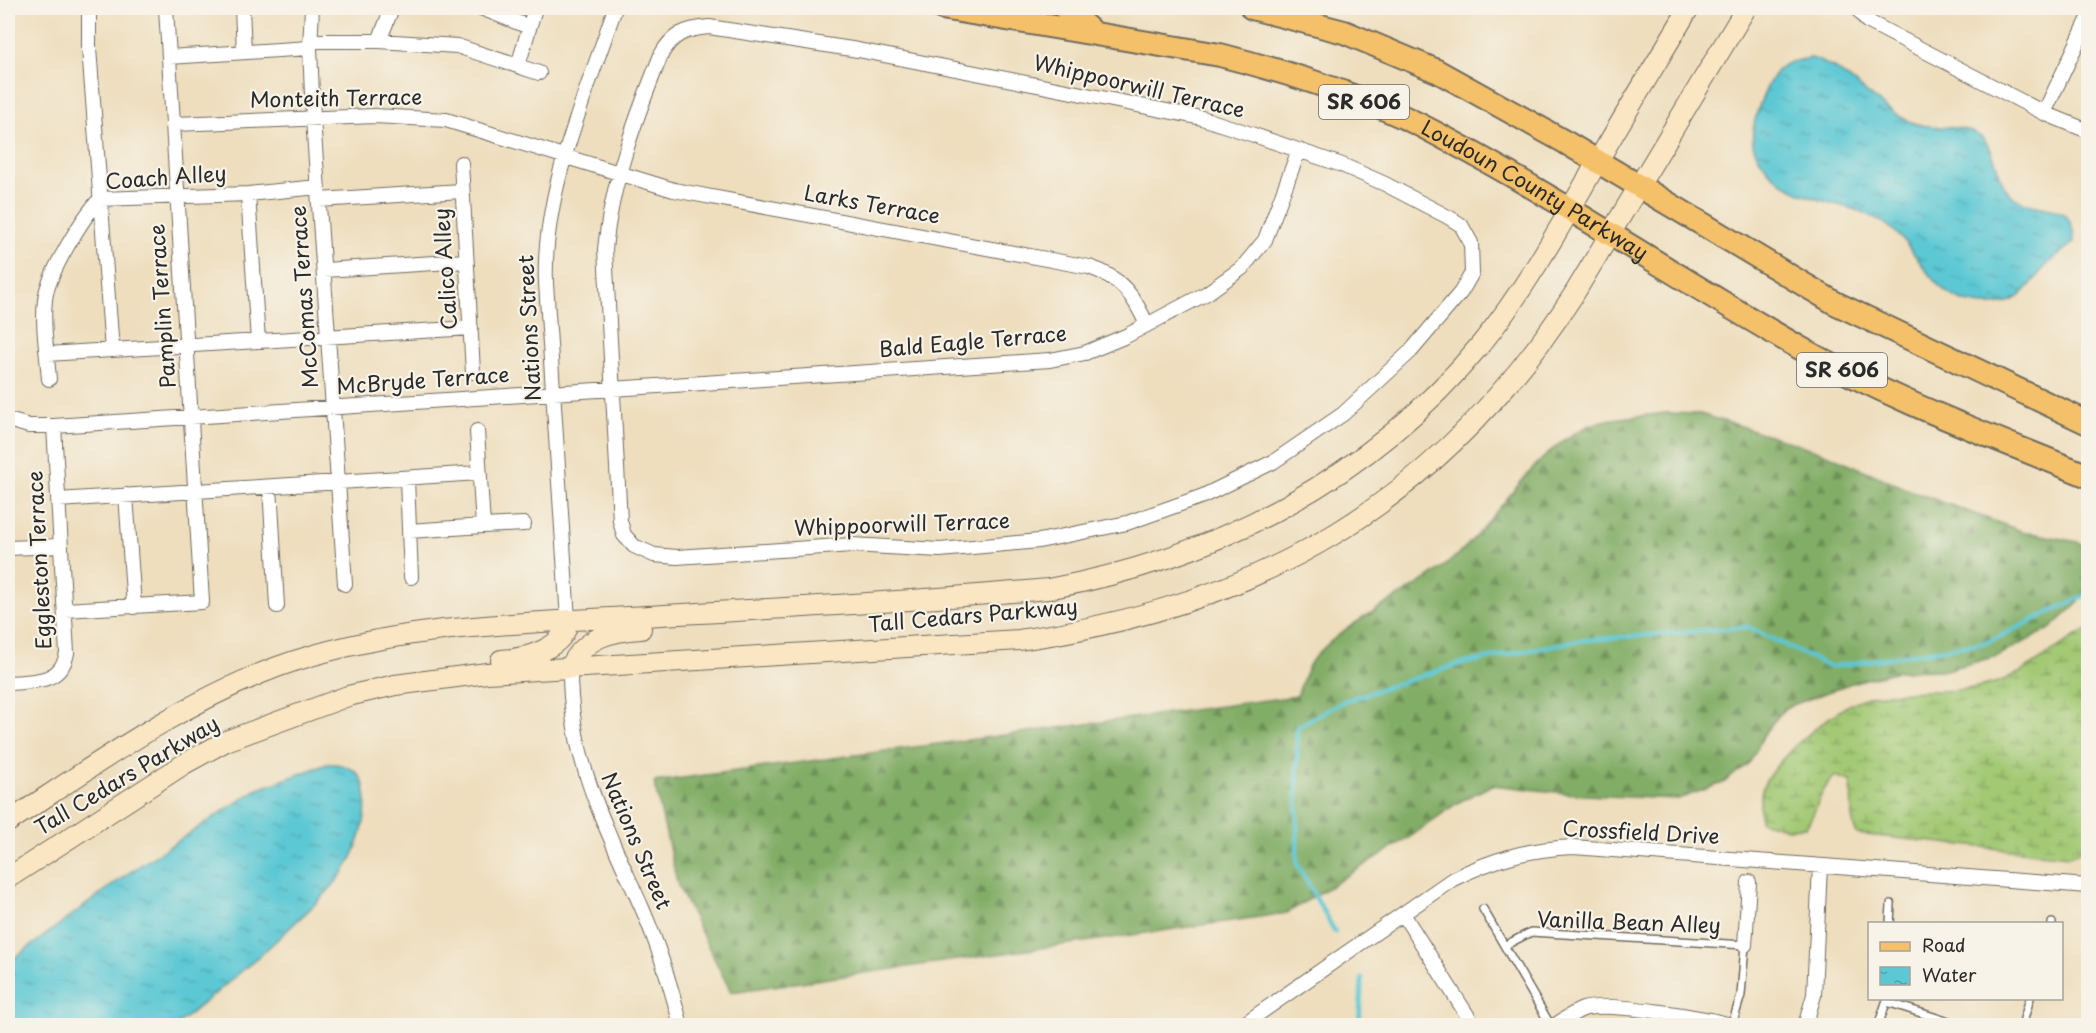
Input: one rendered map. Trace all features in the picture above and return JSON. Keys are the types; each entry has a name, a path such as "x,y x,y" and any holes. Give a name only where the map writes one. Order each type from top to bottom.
{"main road":[{"name":"Loudoun County Parkway","path":"942,8 1220,55 1262,66 1324,87 1438,134 1802,350 1869,385 1937,416 2088,476"},
{"path":"1065,8 1093,33"},
{"name":"SR 606","path":"1252,8 1344,32 1398,52 1505,107 1835,303 2088,423"},
{"name":"Tall Cedars Parkway","path":"8,822 87,768 188,708 231,686 280,666 366,642 473,625 1048,589 1120,574 1236,532 1311,493 1412,417 1482,342 1536,267 1689,8"},
{"name":"Tall Cedars Parkway","path":"8,878 184,764 226,741 348,696 435,679 570,668 1019,640 1081,631 1135,619 1190,603 1244,582 1345,528 1435,460 1477,420 1540,344 1609,236 1746,8"},
{"path":"570,668 577,653 608,633 673,626 692,613"},
{"path":"435,679 453,663 512,659 534,653 556,641 567,628 568,620"}],"street":[{"path":"89,8 111,350"},
{"name":"Pamplin Terrace","path":"134,607 202,602 177,196 175,124 166,8"},
{"path":"242,8 244,52"},
{"name":"McComas Terrace","path":"312,8 310,44 313,118 345,585"},
{"path":"380,41 392,8"},
{"path":"481,8 529,27"},
{"path":"518,66 535,8"},
{"name":"Nations Street","path":"568,620 546,267 551,218 566,156 615,8"},
{"path":"1857,8 1867,21 2044,113 2088,131"},
{"path":"2044,113 2088,20"},
{"name":"Whippoorwill Terrace","path":"709,27 858,50 1202,118 1299,150 1385,184 1461,225 1471,243 1472,273 1461,292 1411,351 1343,414 1273,462 1181,504 1127,523 1039,541 940,550 852,545 677,557 654,555 634,546 624,534 620,521 605,250 608,217 620,173 666,46 679,33 692,28 709,27"},
{"path":"169,57 244,52 310,44 380,41 457,46 539,73"},
{"name":"Monteith Terrace","path":"175,124 409,116 452,121 566,156"},
{"name":"Bald Eagle Terrace","path":"554,393 1050,360 1106,346 1224,282 1256,253 1265,240 1299,150"},
{"name":"Larks Terrace","path":"566,156 674,190 1089,267 1109,275 1129,291 1147,325"},
{"name":"Calico Alley","path":"461,163 473,372"},
{"name":"Coach Alley","path":"49,379 44,311 47,288 82,221 100,199 462,191"},
{"name":"Coach Alley","path":"248,194 258,341"},
{"path":"324,270 466,261"},
{"path":"47,354 471,328"},
{"name":"McBryde Terrace","path":"8,420 29,426 54,426 554,393"},
{"name":"Eggleston Terrace","path":"8,683 49,679 60,671 67,653 54,426"},
{"path":"477,431 483,526"},
{"path":"58,500 479,473"},
{"path":"407,479 411,577"},
{"path":"270,487 277,606"},
{"path":"65,610 134,607 126,495"},
{"path":"409,531 524,524"},
{"path":"8,549 60,546"},
{"name":"Nations Street","path":"570,668 572,714 587,782 604,827 643,910 681,1026"},
{"name":"Crossfield Drive","path":"1241,1026 1453,879 1482,864 1512,854 1542,849 1573,847 2088,886"},
{"path":"1806,1026 1814,995 1820,866"},
{"path":"1745,945 1749,882"},
{"path":"1403,914 1474,1026"},
{"path":"1553,1026 1584,1009 1620,1009 1701,1017 1732,1025"}],"lane":[{"path":"1890,922 1891,904"},
{"path":"1483,909 1553,1026"},
{"name":"Vanilla Bean Alley","path":"1506,945 1532,932 1745,945 1741,995 1732,1025"},
{"path":"1878,1026 1887,1000 1962,1026"},
{"path":"2022,1026 2030,1000"}],"green space":[{"path":"1665,413 1700,414 1750,429 1827,454 1912,491 2021,531 2078,542 2088,548 2088,585 2076,605 2050,629 1997,656 1946,670 1898,671 1854,682 1785,708 1766,731 1750,762 1723,783 1678,799 1583,795 1492,785 1457,803 1413,835 1287,913 731,992 678,886 654,782 1297,696 1311,662 1328,644 1361,619 1448,563 1481,530 1545,456 1564,441 1584,428 1603,421"},
{"path":"2088,630 2088,842 2084,850 2069,856 1857,834 1852,815 1850,781 1835,776 1821,795 1806,827 1785,828 1760,821 1762,790 1774,770 1798,744 1844,708 1871,696 1888,693 1956,690 1989,685 2017,674"}],"water":[{"path":"1811,58 1838,71 1885,107 1911,122 1966,130 1982,138 1992,152 2000,177 2009,192 2025,203 2061,213 2068,219 2074,242 2043,269 2025,291 2011,301 1990,305 1970,303 1954,297 1941,288 1911,249 1887,225 1860,211 1816,199 1788,187 1772,174 1759,157 1753,143 1754,124 1766,89 1778,70 1790,62"},
{"path":"327,764 352,769 364,784 366,802 361,835 347,866 327,892 284,933 176,1026 8,1025 8,963 130,872 256,790"}],"waterway":[{"path":"1335,932 1297,864 1297,727 1344,701 1456,665 1574,641 1748,627 1830,667 1988,642 2088,594"},
{"path":"1359,1026 1362,978"}]}
